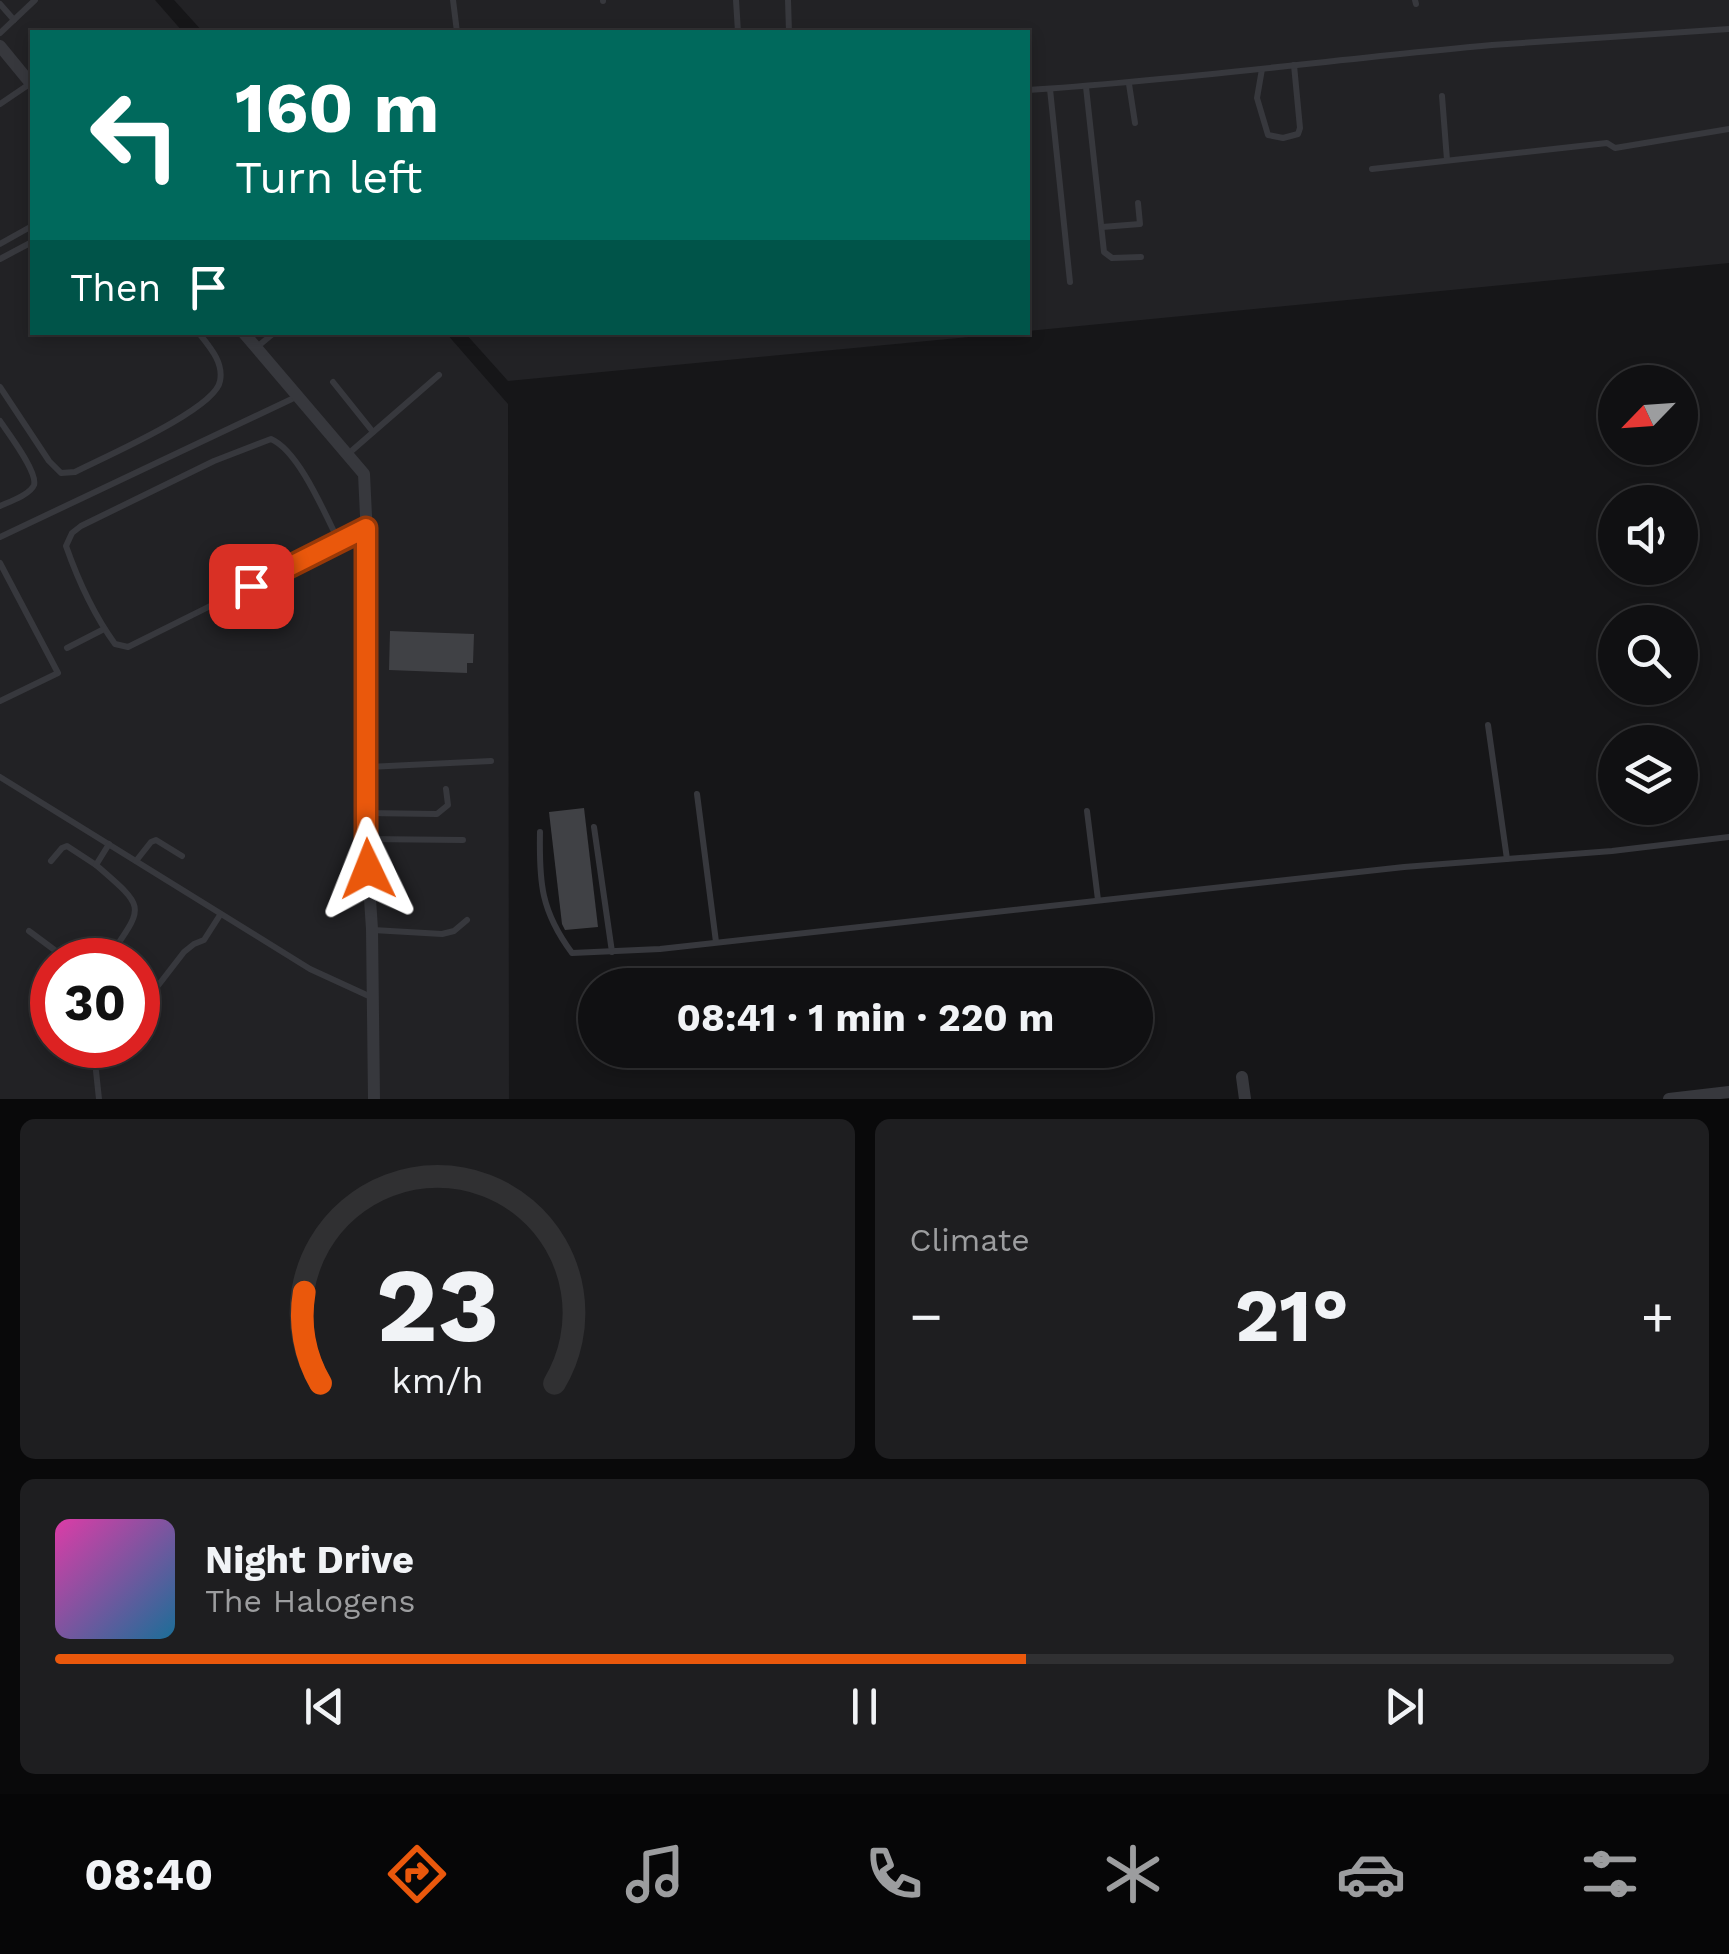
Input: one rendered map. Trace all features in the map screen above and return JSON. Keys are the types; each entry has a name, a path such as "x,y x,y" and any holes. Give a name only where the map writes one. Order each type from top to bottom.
{"street":[{"path":"0,46 30,82"},
{"path":"245,335 364,474 366,839 372,930 374,1099"},
{"path":"1242,1077 1245,1099"},
{"path":"1669,1099 1729,1092"}],"lane":[{"path":"0,32 35,0"},
{"path":"453,0 457,30"},
{"path":"736,0 738,30"},
{"path":"788,0 790,30"},
{"path":"0,4 14,20"},
{"path":"1030,90 1129,84 1494,45 1729,28"},
{"path":"1262,68 1258,98 1268,135 1283,138 1298,134 1300,128 1294,66"},
{"path":"1129,84 1135,123"},
{"path":"0,104 30,85"},
{"path":"1086,87 1104,252 1112,258 1141,257"},
{"path":"1050,89 1070,282"},
{"path":"1442,96 1447,160"},
{"path":"1372,169 1606,143 1615,148 1729,129"},
{"path":"1102,226 1140,224 1138,203"},
{"path":"0,244 30,227"},
{"path":"0,259 30,243"},
{"path":"0,387 49,461 61,474 75,472 179,420 213,395 220,384 220,365 200,335"},
{"path":"256,348 271,335"},
{"path":"347,454 438,375"},
{"path":"332,382 373,432"},
{"path":"0,537 297,397"},
{"path":"0,421 34,480 28,492 0,506"},
{"path":"340,542 294,456 271,439 214,461 81,526 66,546 104,629 115,644 128,647 340,542 366,528"},
{"path":"0,564 58,673 0,701"},
{"path":"66,648 104,629"},
{"path":"1488,725 1507,859"},
{"path":"366,767 492,761"},
{"path":"0,778 310,970 372,998"},
{"path":"366,813 437,814 448,806 446,788"},
{"path":"698,794 716,942"},
{"path":"1088,812 1098,900"},
{"path":"594,827 612,952"},
{"path":"540,832 539,879 554,929 572,953 716,942 1729,836"},
{"path":"366,839 463,840"},
{"path":"136,862 153,840 182,856"},
{"path":"96,865 108,844"},
{"path":"51,862 67,846 96,865 133,899 137,910 134,921 122,938"},
{"path":"160,983 184,952 204,940 220,916"},
{"path":"372,930 442,934 454,931 467,920"},
{"path":"29,931 38,938"},
{"path":"96,1071 100,1099"}],"shaded area":[{"path":"0,0 155,0 181,30 30,30 30,335 448,335 508,404 509,1099 0,1099"},
{"path":"174,0 1729,0 1729,263 1030,331 1030,30 201,30"},
{"path":"467,335 990,335 508,381"}],"building":[{"path":"390,631 474,634 473,663 467,663 467,673 389,670"},
{"path":"584,808 598,927 565,930 549,812"}],"route":[{"path":"251,586 366,528 368,869"}]}
